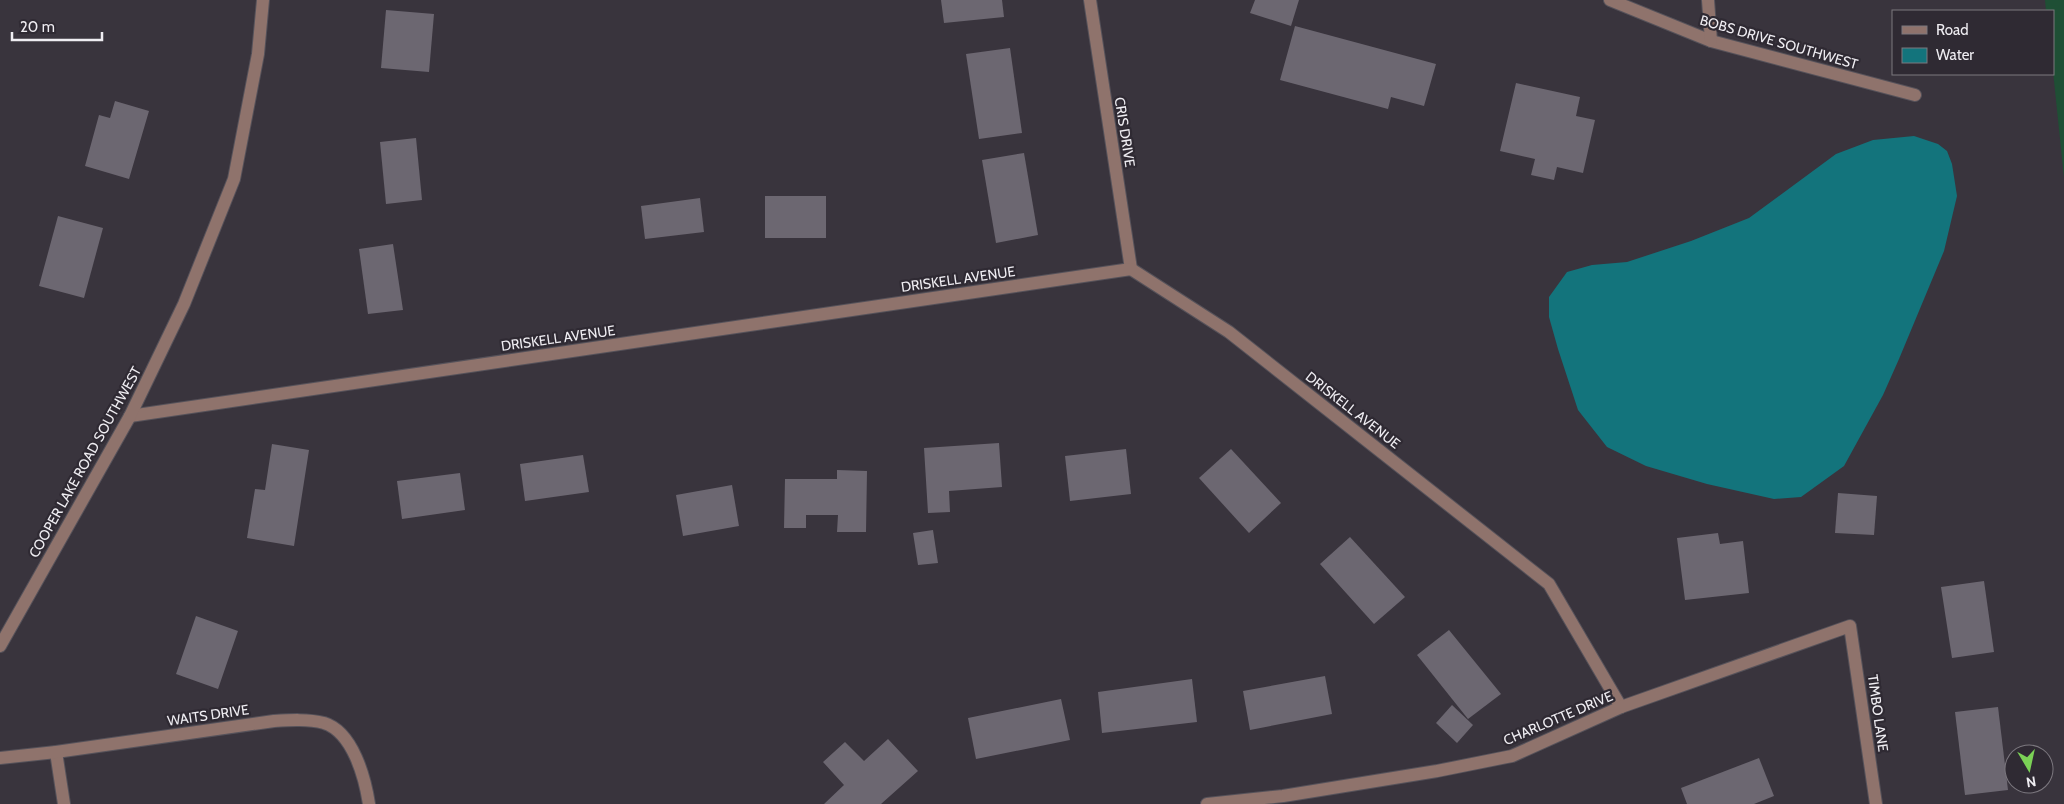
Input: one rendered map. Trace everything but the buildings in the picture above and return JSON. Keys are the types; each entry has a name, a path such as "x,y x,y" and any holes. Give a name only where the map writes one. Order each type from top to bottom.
{"street":[{"name":"COOPER LAKE ROAD SOUTHWEST","path":"0,646 130,416 184,304 234,179 258,54 263,0"},
{"name":"CRIS DRIVE","path":"1090,0 1131,269"},
{"name":"BOBS DRIVE SOUTHWEST","path":"1610,0 1711,41 1915,95"},
{"path":"1708,0 1711,41"},
{"name":"DRISKELL AVENUE","path":"130,416 1131,269 1229,332 1549,584 1621,708"},
{"name":"CHARLOTTE DRIVE","path":"1207,804 1282,796 1512,756 1621,708 1850,626"},
{"name":"TIMBO LANE","path":"1850,626 1876,804"},
{"name":"WAITS DRIVE","path":"0,758 56,752 274,721 300,720 326,724 341,735 353,750 362,773 369,804"},
{"path":"56,752 64,804"}],"green space":[{"path":"2045,0 2064,0 2064,178 2053,75 2054,10 2046,10"}],"water":[{"path":"1914,136 1938,144 1947,151 1952,164 1957,196 1944,251 1899,359 1883,395 1844,466 1801,497 1774,499 1707,484 1646,466 1607,447 1578,410 1549,317 1549,297 1567,272 1592,265 1627,262 1691,241 1749,218 1836,154 1873,140"}]}
